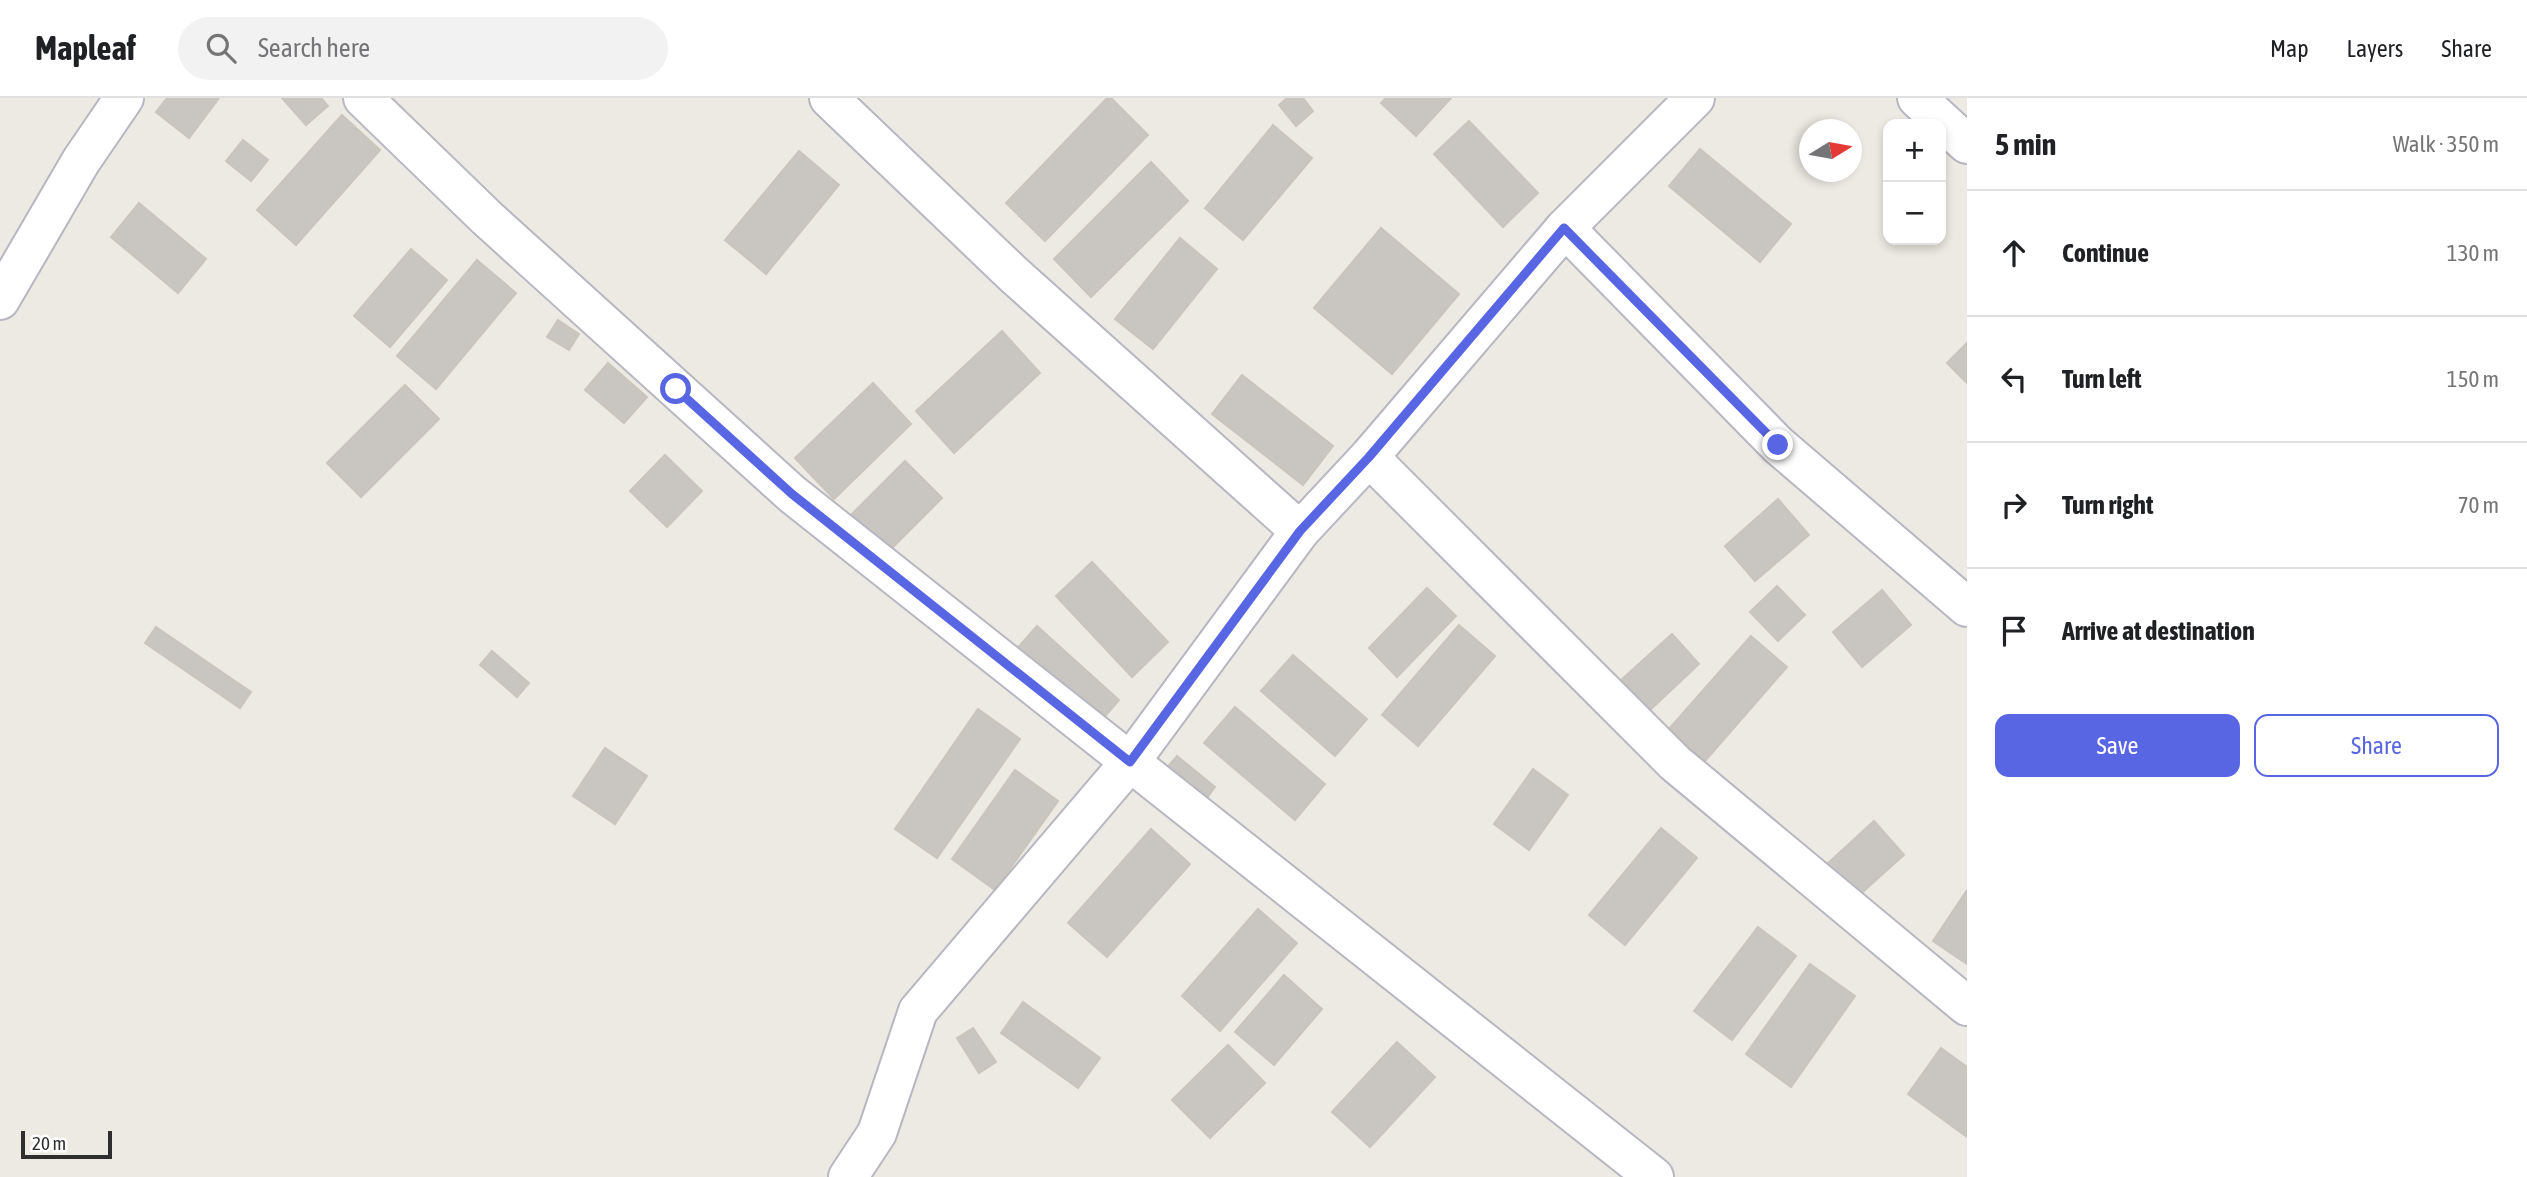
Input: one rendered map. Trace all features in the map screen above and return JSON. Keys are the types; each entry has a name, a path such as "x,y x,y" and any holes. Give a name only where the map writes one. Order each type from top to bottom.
{"street":[{"path":"0,300 81,161 124,98"},
{"path":"363,98 487,218 792,494 1654,1177"},
{"path":"829,98 1013,274 1300,531"},
{"path":"848,1177 877,1133 918,1011 1130,762 1300,531 1369,457 1564,228 1695,98"},
{"path":"1917,98 1967,144"},
{"path":"1564,228 1778,445 1967,607"},
{"path":"1369,457 1675,763 1967,1006"}],"building":[{"path":"167,98 219,98 189,138 156,112"},
{"path":"282,98 321,98 328,106 306,125"},
{"path":"1107,98 1111,98 1148,135 1045,241 1006,203"},
{"path":"1287,98 1303,98 1313,111 1296,126 1279,105"},
{"path":"1386,98 1451,98 1416,136 1381,103"},
{"path":"342,115 380,150 296,245 257,210"},
{"path":"1469,121 1538,193 1503,227 1434,154"},
{"path":"1273,125 1312,158 1243,240 1205,208"},
{"path":"243,140 268,160 251,181 226,161"},
{"path":"1700,149 1791,224 1760,262 1669,186"},
{"path":"799,151 839,185 766,274 725,240"},
{"path":"1151,162 1188,201 1091,297 1054,259"},
{"path":"139,203 206,259 178,293 111,237"},
{"path":"1381,228 1459,294 1392,374 1314,308"},
{"path":"1180,238 1217,269 1153,349 1115,319"},
{"path":"411,249 447,280 390,347 354,316"},
{"path":"477,260 516,293 436,389 397,356"},
{"path":"558,320 579,334 569,350 547,337"},
{"path":"1002,331 1040,373 954,453 916,411"},
{"path":"1967,343 1967,383 1947,363"},
{"path":"608,363 647,397 624,423 585,390"},
{"path":"1242,375 1333,446 1303,485 1212,414"},
{"path":"873,383 911,424 834,499 795,458"},
{"path":"405,385 439,419 361,497 327,463"},
{"path":"665,455 702,491 667,527 630,491"},
{"path":"905,461 942,498 886,554 849,517"},
{"path":"1778,499 1809,535 1755,581 1725,546"},
{"path":"1092,562 1168,642 1132,677 1056,596"},
{"path":"1777,586 1805,615 1778,641 1750,612"},
{"path":"1427,588 1456,616 1397,677 1369,648"},
{"path":"1882,590 1911,625 1862,667 1833,632"},
{"path":"1459,625 1495,656 1418,746 1382,715"},
{"path":"1037,626 1119,700 1088,736 1006,661"},
{"path":"156,627 251,692 240,708 145,643"},
{"path":"1672,634 1699,664 1649,711 1621,680"},
{"path":"1751,636 1787,667 1705,761 1669,729"},
{"path":"492,651 529,683 517,697 480,665"},
{"path":"1293,655 1367,719 1335,756 1261,691"},
{"path":"1235,707 1325,784 1295,820 1204,743"},
{"path":"978,709 1020,739 937,858 895,829"},
{"path":"605,748 647,776 615,824 573,796"},
{"path":"1177,756 1215,787 1204,802 1165,770"},
{"path":"1533,769 1568,795 1529,850 1494,824"},
{"path":"1015,770 1058,801 995,890 952,859"},
{"path":"1874,821 1904,855 1857,897 1827,864"},
{"path":"1661,828 1697,858 1625,945 1589,915"},
{"path":"1151,829 1190,864 1107,957 1068,923"},
{"path":"1967,890 1967,964 1933,941"},
{"path":"1258,909 1297,943 1220,1031 1182,996"},
{"path":"1758,927 1796,956 1732,1040 1694,1011"},
{"path":"1810,964 1855,996 1791,1087 1746,1054"},
{"path":"1284,975 1322,1009 1274,1065 1235,1032"},
{"path":"1023,1002 1100,1058 1078,1088 1001,1033"},
{"path":"973,1028 996,1062 979,1073 957,1038"},
{"path":"1397,1042 1435,1077 1370,1147 1332,1112"},
{"path":"1228,1045 1265,1083 1210,1138 1172,1100"},
{"path":"1941,1048 1967,1067 1967,1137 1908,1094"}],"route":[{"path":"676,389 792,494 1130,762 1300,531 1369,457 1564,228 1778,445"}]}
